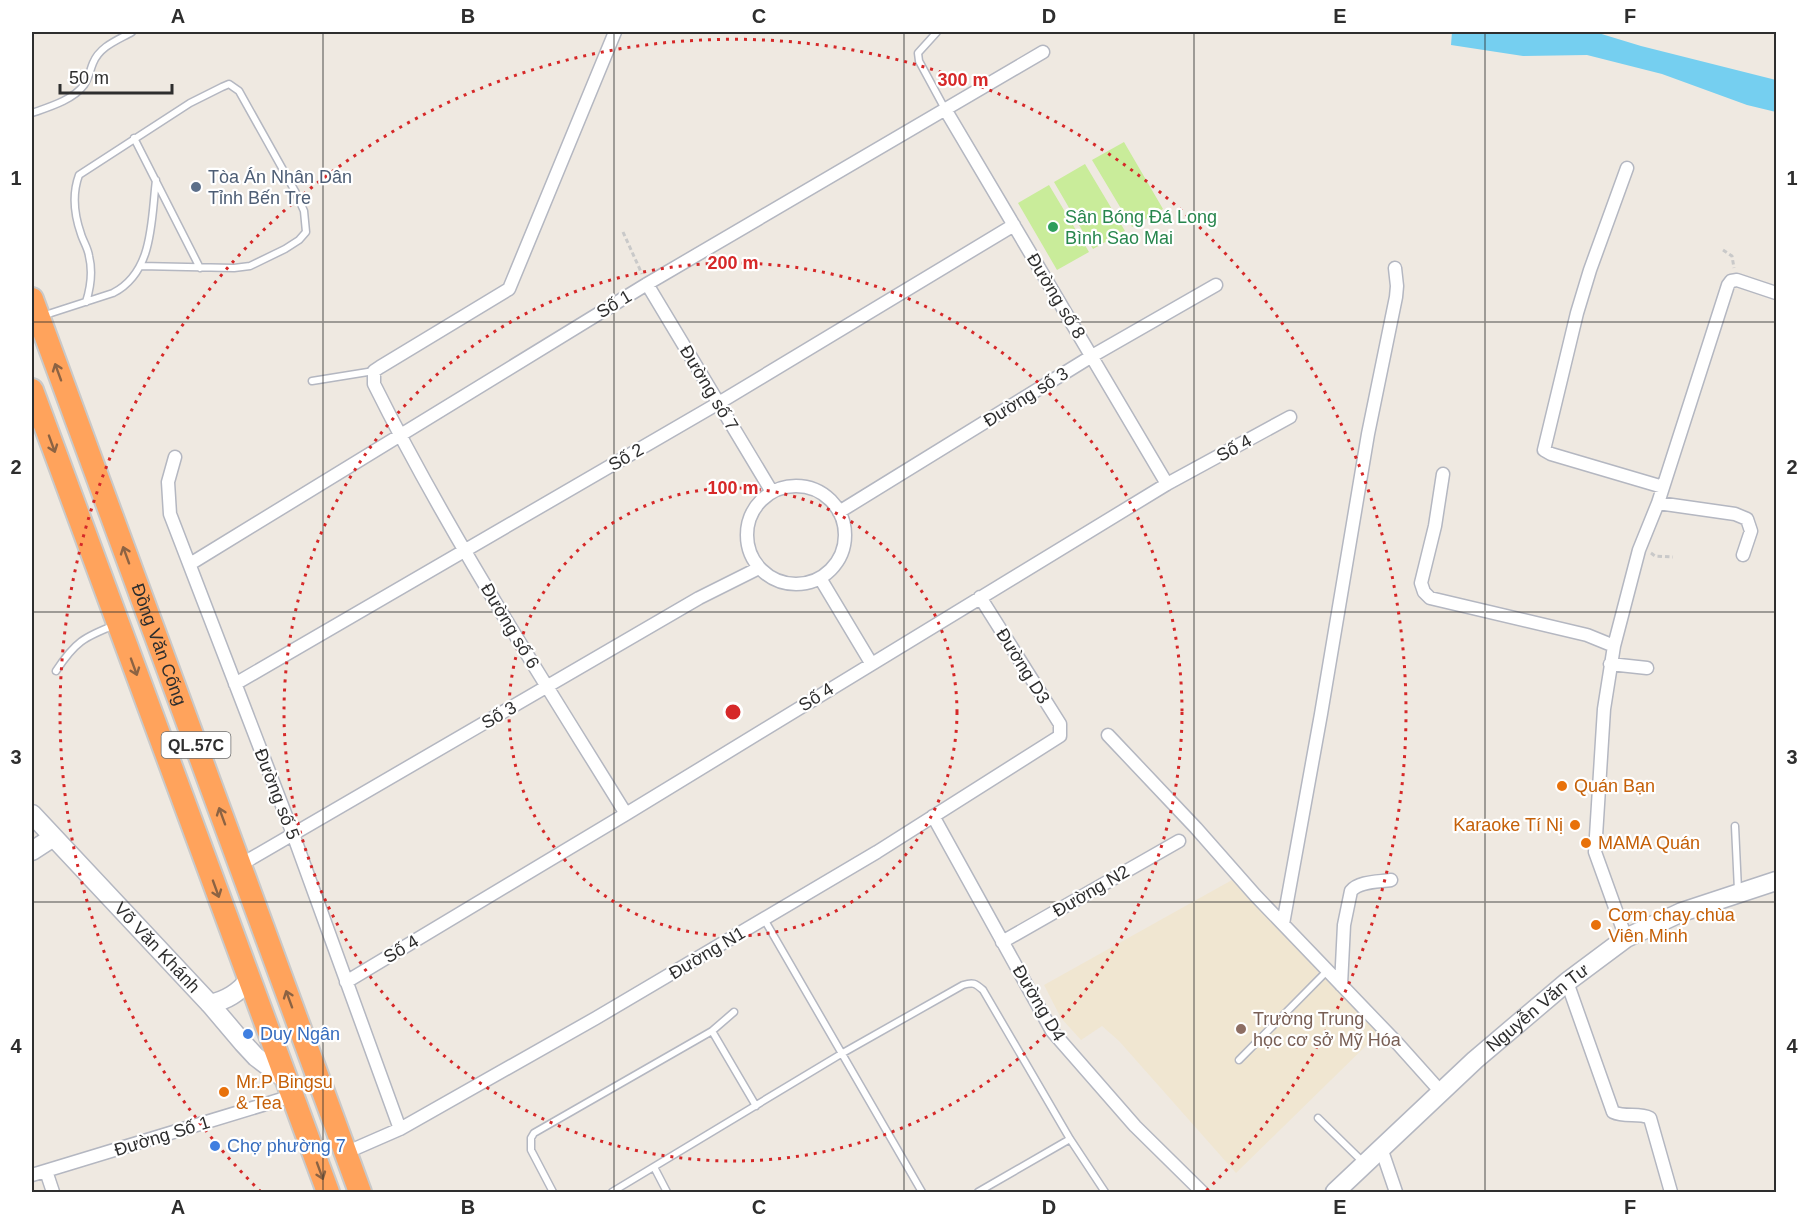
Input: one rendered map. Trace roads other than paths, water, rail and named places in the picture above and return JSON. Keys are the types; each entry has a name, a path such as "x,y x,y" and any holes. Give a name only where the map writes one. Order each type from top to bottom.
{"highway":[{"name":"Đồng Văn Cống","path":"35,308 360,1192"},
{"name":"Đồng Văn Cống","path":"32,390 328,1192"},
{"path":"118,624 148,615"}],"main road":[{"name":"Võ Văn Khánh","path":"32,814 52,838 210,1004 256,1057 289,1088"},
{"path":"32,851 52,838"},
{"name":"Nguyễn Văn Tư","path":"1335,1192 1475,1059 1567,982 1626,938 1682,912 1776,880"},
{"path":"210,1004 234,995 249,980"}],"street":[{"path":"374,371 509,290 615,32"},
{"name":"Số 1","path":"190,564 647,284 1043,51"},
{"name":"Đường số 8","path":"945,109 1167,484"},
{"path":"1628,168 1590,270 1577,313 1544,450 1546,453 1663,487"},
{"name":"Số 2","path":"235,684 717,404 1014,225"},
{"path":"1283,924 1368,434 1396,297 1395,268"},
{"path":"1626,938 1595,852 1604,709 1614,646 1639,550 1658,503 1724,293 1731,281 1737,280 1776,292"},
{"name":"Đường số 7","path":"647,284 717,404 772,492"},
{"name":"Đường số 3","path":"839,512 1092,356 1215,285"},
{"name":"Đường số 6","path":"374,371 374,384 399,436 465,550 626,814"},
{"name":"Số 4","path":"346,982 1167,484 1290,417"},
{"name":"Đường số 5","path":"175,458 168,482 170,514 292,834 400,1130"},
{"path":"1443,474 1435,526 1422,583 1424,592 1430,598 1578,633 1614,646"},
{"path":"802,486 817,490 830,500 839,512 844,524 843,549 838,561 820,578 799,584 777,581 759,568 750,553 746,536 749,519 758,503 772,492 786,487 802,486"},
{"path":"1658,503 1735,514 1747,519 1751,531 1743,555"},
{"name":"Số 3","path":"240,865 699,598 759,568"},
{"path":"820,578 871,663"},
{"name":"Đường D3","path":"980,597 1060,724 1060,736"},
{"path":"1610,664 1647,668"},
{"path":"1108,735 1441,1092"},
{"name":"Đường N1","path":"345,1153 400,1130 596,1018 764,919 1060,736"},
{"name":"Đường D4","path":"933,816 1052,1031 1135,1125 1202,1192"},
{"name":"Đường N2","path":"1002,942 1179,841"},
{"path":"1341,985 1347,899 1354,887 1392,880"},
{"path":"1567,982 1613,1112 1650,1118 1671,1192"},
{"name":"Đường Số 1","path":"32,1175 289,1088"},
{"path":"1381,1148 1396,1192"},
{"path":"46,1171 53,1192"}],"lane":[{"path":"32,113 61,102 75,93 84,85 97,55 104,48 132,32"},
{"path":"937,32 918,53 919,61 945,109"},
{"path":"86,302 91,284 91,271 89,254 75,214 74,198 75,185 80,175 190,103 229,84 239,91 297,194 304,211 306,232 299,240 250,266 234,268 140,266"},
{"path":"134,138 200,268"},
{"path":"35,308 86,302 124,288 133,280 148,249 156,180"},
{"path":"312,381 374,371"},
{"path":"56,671 76,644 88,636 118,624"},
{"path":"1735,826 1738,893"},
{"path":"764,919 922,1192"},
{"path":"1239,1060 1327,971"},
{"path":"612,1192 841,1054 971,982 976,983 983,990 1070,1139 1105,1192"},
{"path":"553,1192 531,1150 531,1138 534,1133 712,1031 734,1012"},
{"path":"712,1031 756,1106"},
{"path":"1318,1118 1365,1164"},
{"path":"978,1192 1070,1139"},
{"path":"654,1167 667,1192"}],"water":[{"path":"1452,32 1595,32 1776,80 1776,112 1747,105 1662,74 1587,55 1523,56 1451,45"}],"place":[{"name":"Tòa Án Nhân Dân Tỉnh Bến Tre","path":"196,187"},
{"name":"Sân Bóng Đá Long Bình Sao Mai","path":"1053,227"},
{"name":"Quán Bạn","path":"1562,786"},
{"name":"Karaoke Tí Nị","path":"1575,825"},
{"name":"MAMA Quán","path":"1586,843"},
{"name":"Cơm chay chùa Viên Minh","path":"1596,925"},
{"name":"Trường Trung học cơ sở Mỹ Hóa","path":"1241,1029"},
{"name":"Duy Ngân","path":"248,1034"},
{"name":"Mr.P Bingsu & Tea","path":"224,1092"},
{"name":"Chợ phường 7","path":"215,1146"}]}
